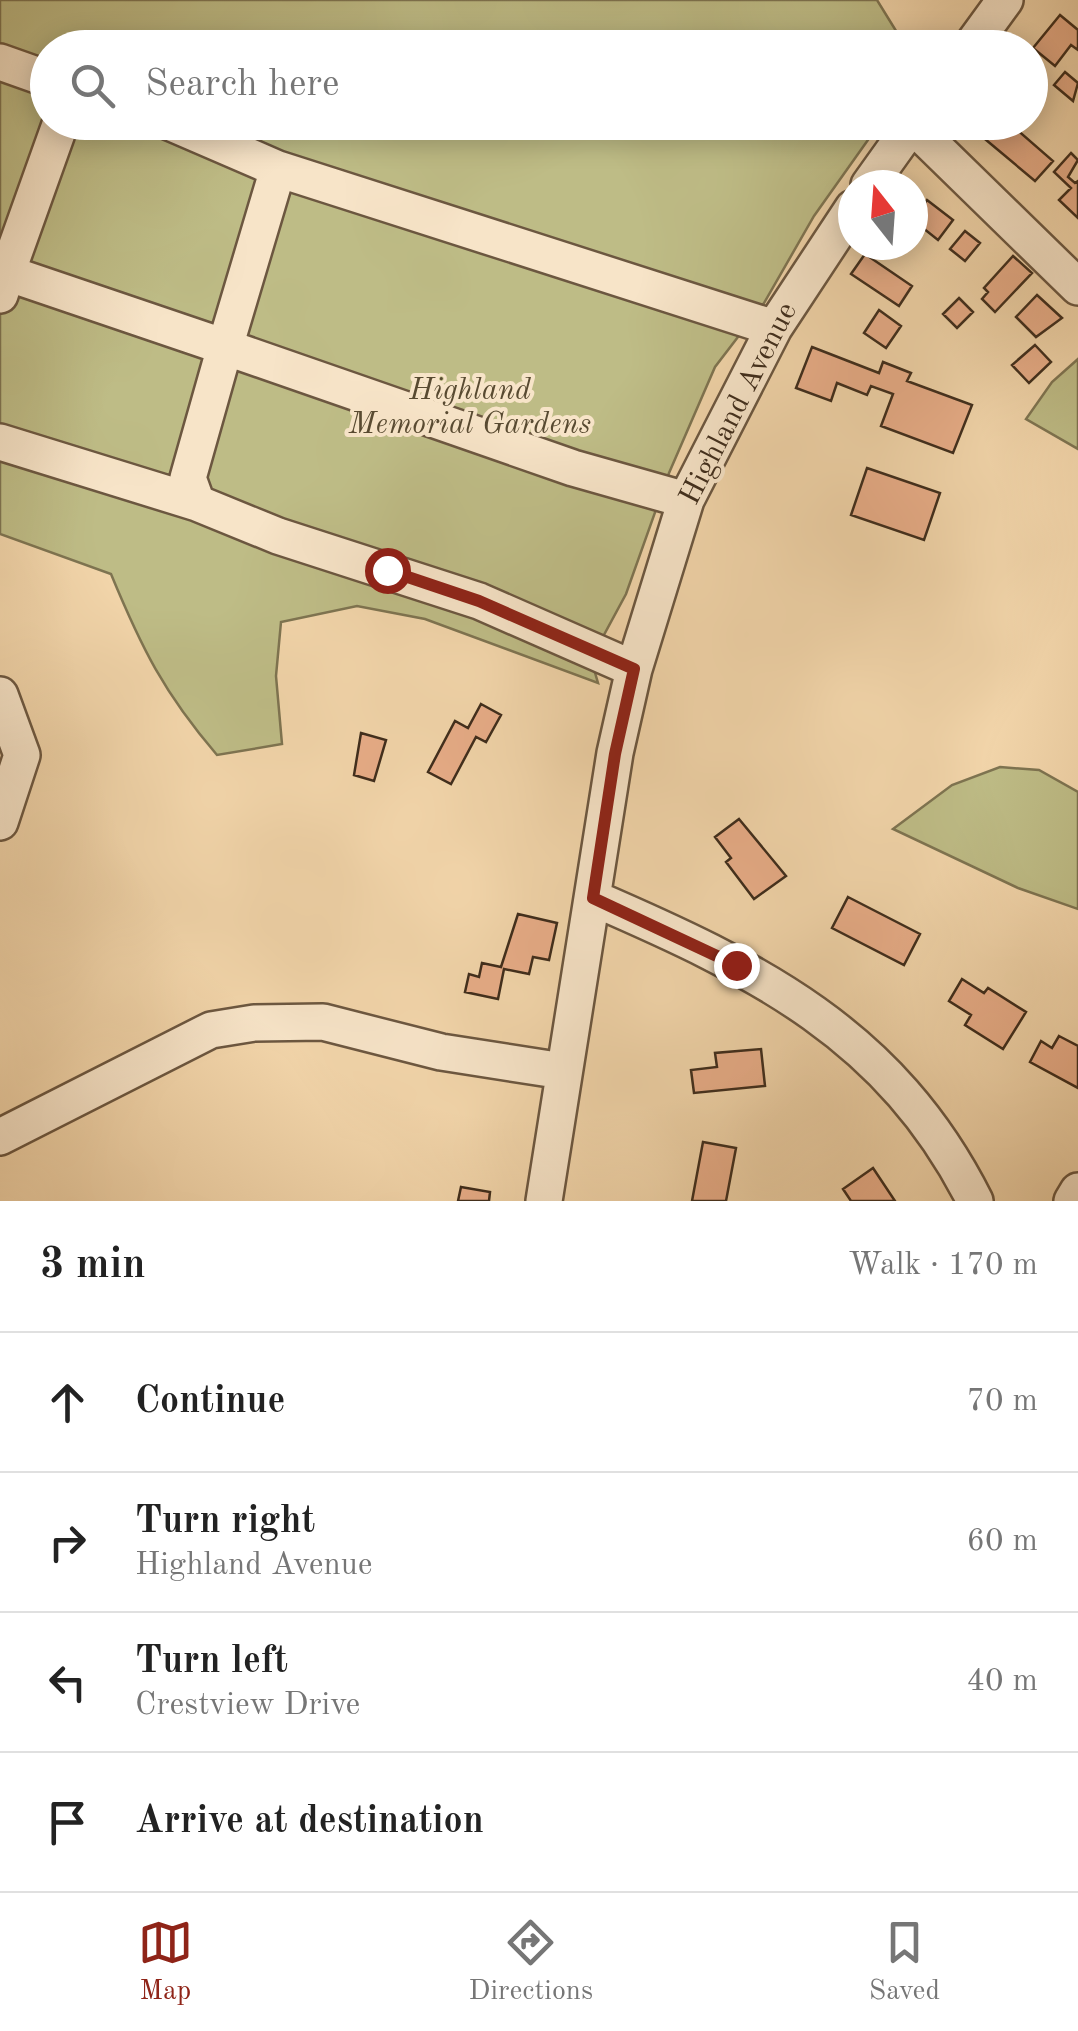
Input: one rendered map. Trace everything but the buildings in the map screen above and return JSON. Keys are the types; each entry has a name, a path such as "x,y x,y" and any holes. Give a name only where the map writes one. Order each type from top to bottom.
{"street":[{"path":"983,30 1005,0"},
{"path":"0,62 30,73"},
{"path":"54,140 4,284 225,347 540,456 686,500"},
{"path":"210,140 278,169 774,328"},
{"path":"880,170 901,140"},
{"path":"929,140 1078,287"},
{"path":"197,503 188,478 278,169"},
{"name":"Highland Avenue","path":"544,1201 615,754 634,669 686,500 774,328 838,231"},
{"path":"0,442 197,503 278,536 479,601 634,669"},
{"path":"0,695 22,754 0,822"},
{"path":"593,898 736,965 840,1030 889,1074 934,1128 975,1201"},
{"path":"0,1137 211,1030 254,1023 322,1022 441,1052 564,1071"},
{"path":"1072,1201 1078,1191"}],"green space":[{"name":"Highland Memorial Gardens","path":"0,0 877,0 896,30 30,30 30,140 868,140 847,170 838,170 838,182 764,303 715,367 669,473 626,594 591,659 598,683 425,619 357,606 281,622 276,676 282,744 217,755 182,711 156,669 111,574 0,534"},
{"path":"1078,359 1078,449 1026,419 1052,382"},
{"path":"1000,767 1039,770 1078,792 1078,909 1018,888 893,829 952,785"}],"route":[{"path":"387,570 479,601 634,669 615,754 593,898 736,965"}]}
